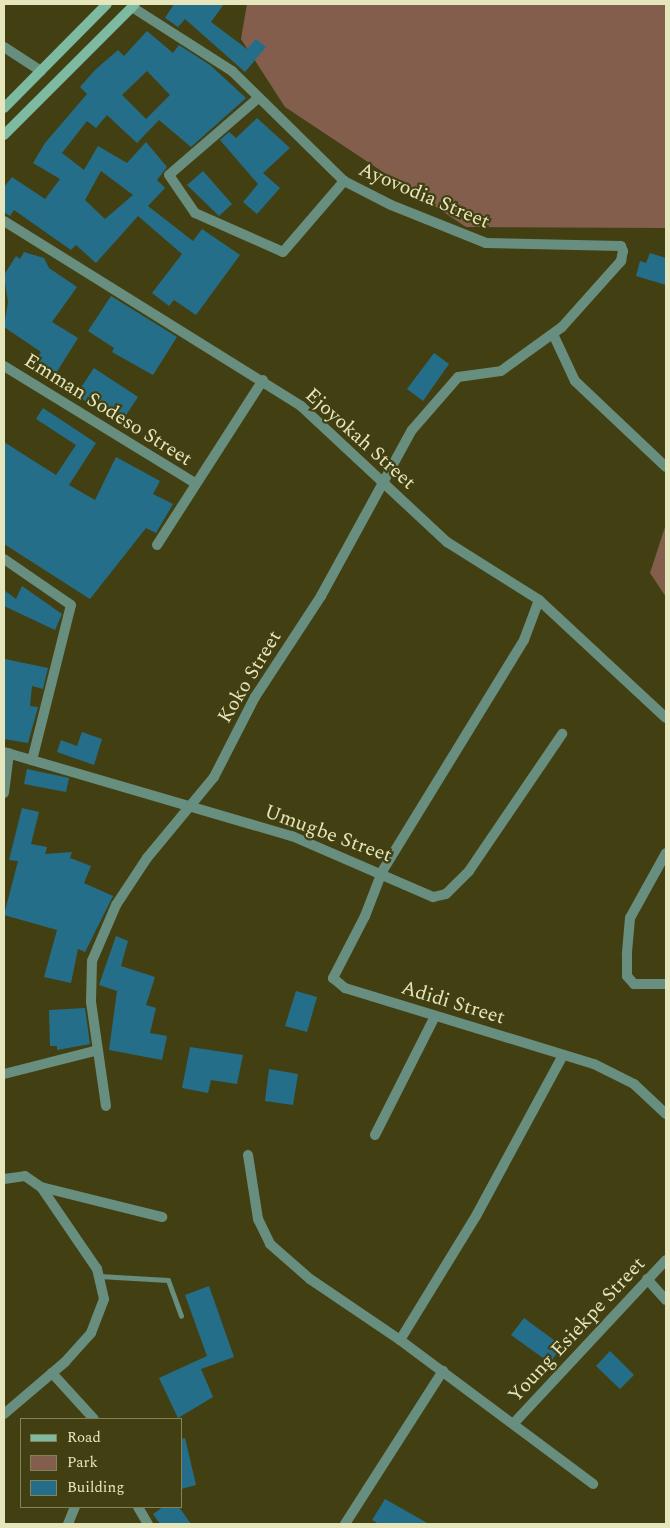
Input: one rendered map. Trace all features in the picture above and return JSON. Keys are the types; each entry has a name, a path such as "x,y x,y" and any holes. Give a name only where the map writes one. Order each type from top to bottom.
{"main road":[{"path":"4,108 107,4"},
{"path":"4,135 133,5"}],"street":[{"name":"Ayovodia Street","path":"133,5 232,71 258,99 322,154 344,181 486,243 621,246 621,261 553,334"},
{"path":"4,47 41,71"},
{"path":"258,99 169,175 195,213 283,252 344,181"},
{"name":"Ejoyokah Street","path":"4,221 301,406 382,483 448,542 539,600 666,718"},
{"path":"553,334 575,381 666,467"},
{"name":"Koko Street","path":"106,1106 98,1050 92,962 116,905 214,777 255,697 321,596 412,430 458,377 501,371 553,334"},
{"name":"Emman Sodeso Street","path":"4,366 195,483"},
{"path":"157,545 262,380"},
{"path":"4,559 71,605 32,760"},
{"path":"382,872 524,640 539,600"},
{"name":"Umugbe Street","path":"6,752 292,836 382,872 433,898 446,894 469,871 562,734"},
{"path":"4,793 6,752"},
{"path":"666,853 630,918 627,955 628,976 634,984 666,984"},
{"name":"Adidi Street","path":"382,872 334,982 435,1016 563,1055 634,1084 666,1114"},
{"path":"375,1135 435,1016"},
{"path":"4,1074 98,1050"},
{"path":"400,1340 476,1216 563,1055"},
{"path":"248,1154 258,1219 270,1244 310,1279 443,1371 593,1484"},
{"path":"4,1178 26,1176 41,1187 99,1276 104,1299 91,1333 52,1373 4,1414"},
{"path":"41,1187 162,1218"},
{"name":"Young Esiekpe Street","path":"514,1423 666,1260"},
{"path":"647,1279 666,1300"},
{"path":"345,1524 443,1371"},
{"path":"52,1373 93,1418"},
{"path":"68,1524 75,1508"},
{"path":"139,1508 148,1524"}],"lane":[{"path":"99,1276 168,1280 182,1316"}],"green space":[{"path":"247,4 666,4 666,228 466,227 285,107 241,39"},
{"path":"666,524 666,597 650,573"}],"building":[{"path":"174,4 224,4 211,22 247,49 256,39 266,47 245,72 185,19 178,27 165,18"},
{"path":"147,31 173,53 179,45 210,65 246,98 191,147 159,120 137,143 107,115 96,128 87,121 62,153 84,170 98,146 127,163 146,142 167,167 157,180 165,188 148,206 193,241 202,229 240,255 196,315 174,300 169,306 152,293 182,254 138,216 96,263 76,245 71,250 14,210 10,216 4,212 4,187 12,177 45,199 60,179 33,163 45,143 87,94 80,87 95,70 118,50 124,56","holes":["147,71 170,95 146,119 122,95","101,171 133,195 105,219 85,200"]},
{"path":"257,118 290,148 263,173 280,188 257,214 243,202 258,184 220,140 229,132 236,138"},
{"path":"203,171 232,204 219,216 187,185"},
{"path":"24,252 44,258 49,268 77,287 52,322 78,338 53,378 33,365 41,352 4,327 8,302 4,275 16,256 20,259"},
{"path":"650,253 666,258 666,285 636,276 640,261 646,263"},
{"path":"111,296 177,337 153,375 112,352 114,348 88,331"},
{"path":"434,353 449,364 423,401 407,389"},
{"path":"94,368 138,397 120,424 76,395"},
{"path":"43,408 96,443 69,485 95,500 116,457 160,481 153,494 173,504 156,533 146,528 90,599 4,544 4,442 56,475 76,445 36,419"},
{"path":"22,586 62,614 55,630 4,606 4,590 16,599"},
{"path":"5,659 48,668 43,689 32,686 30,706 38,707 28,743 4,739"},
{"path":"82,732 102,739 94,765 57,752 61,740 77,746"},
{"path":"27,769 69,778 66,792 24,784"},
{"path":"22,808 39,812 31,844 47,847 45,854 72,852 70,858 91,866 84,883 113,896 85,952 78,949 71,983 44,977 57,930 4,915 18,861 9,860"},
{"path":"116,936 128,941 121,966 155,977 146,1005 156,1008 150,1033 167,1036 162,1060 109,1050 117,991 99,985"},
{"path":"296,991 317,997 307,1032 285,1026"},
{"path":"85,1008 90,1044 57,1050 57,1046 50,1046 49,1010"},
{"path":"190,1047 243,1055 237,1084 211,1080 208,1093 182,1088"},
{"path":"269,1069 298,1074 293,1105 265,1101"},
{"path":"209,1286 234,1357 201,1369 213,1397 178,1418 159,1378 207,1356 185,1295"},
{"path":"524,1318 562,1346 550,1363 511,1335"},
{"path":"610,1351 634,1375 620,1389 596,1366"},
{"path":"185,1438 196,1485 182,1489 182,1439"},
{"path":"385,1499 429,1524 379,1524 372,1520"},
{"path":"162,1508 180,1508 191,1524 160,1524 153,1514"}]}
